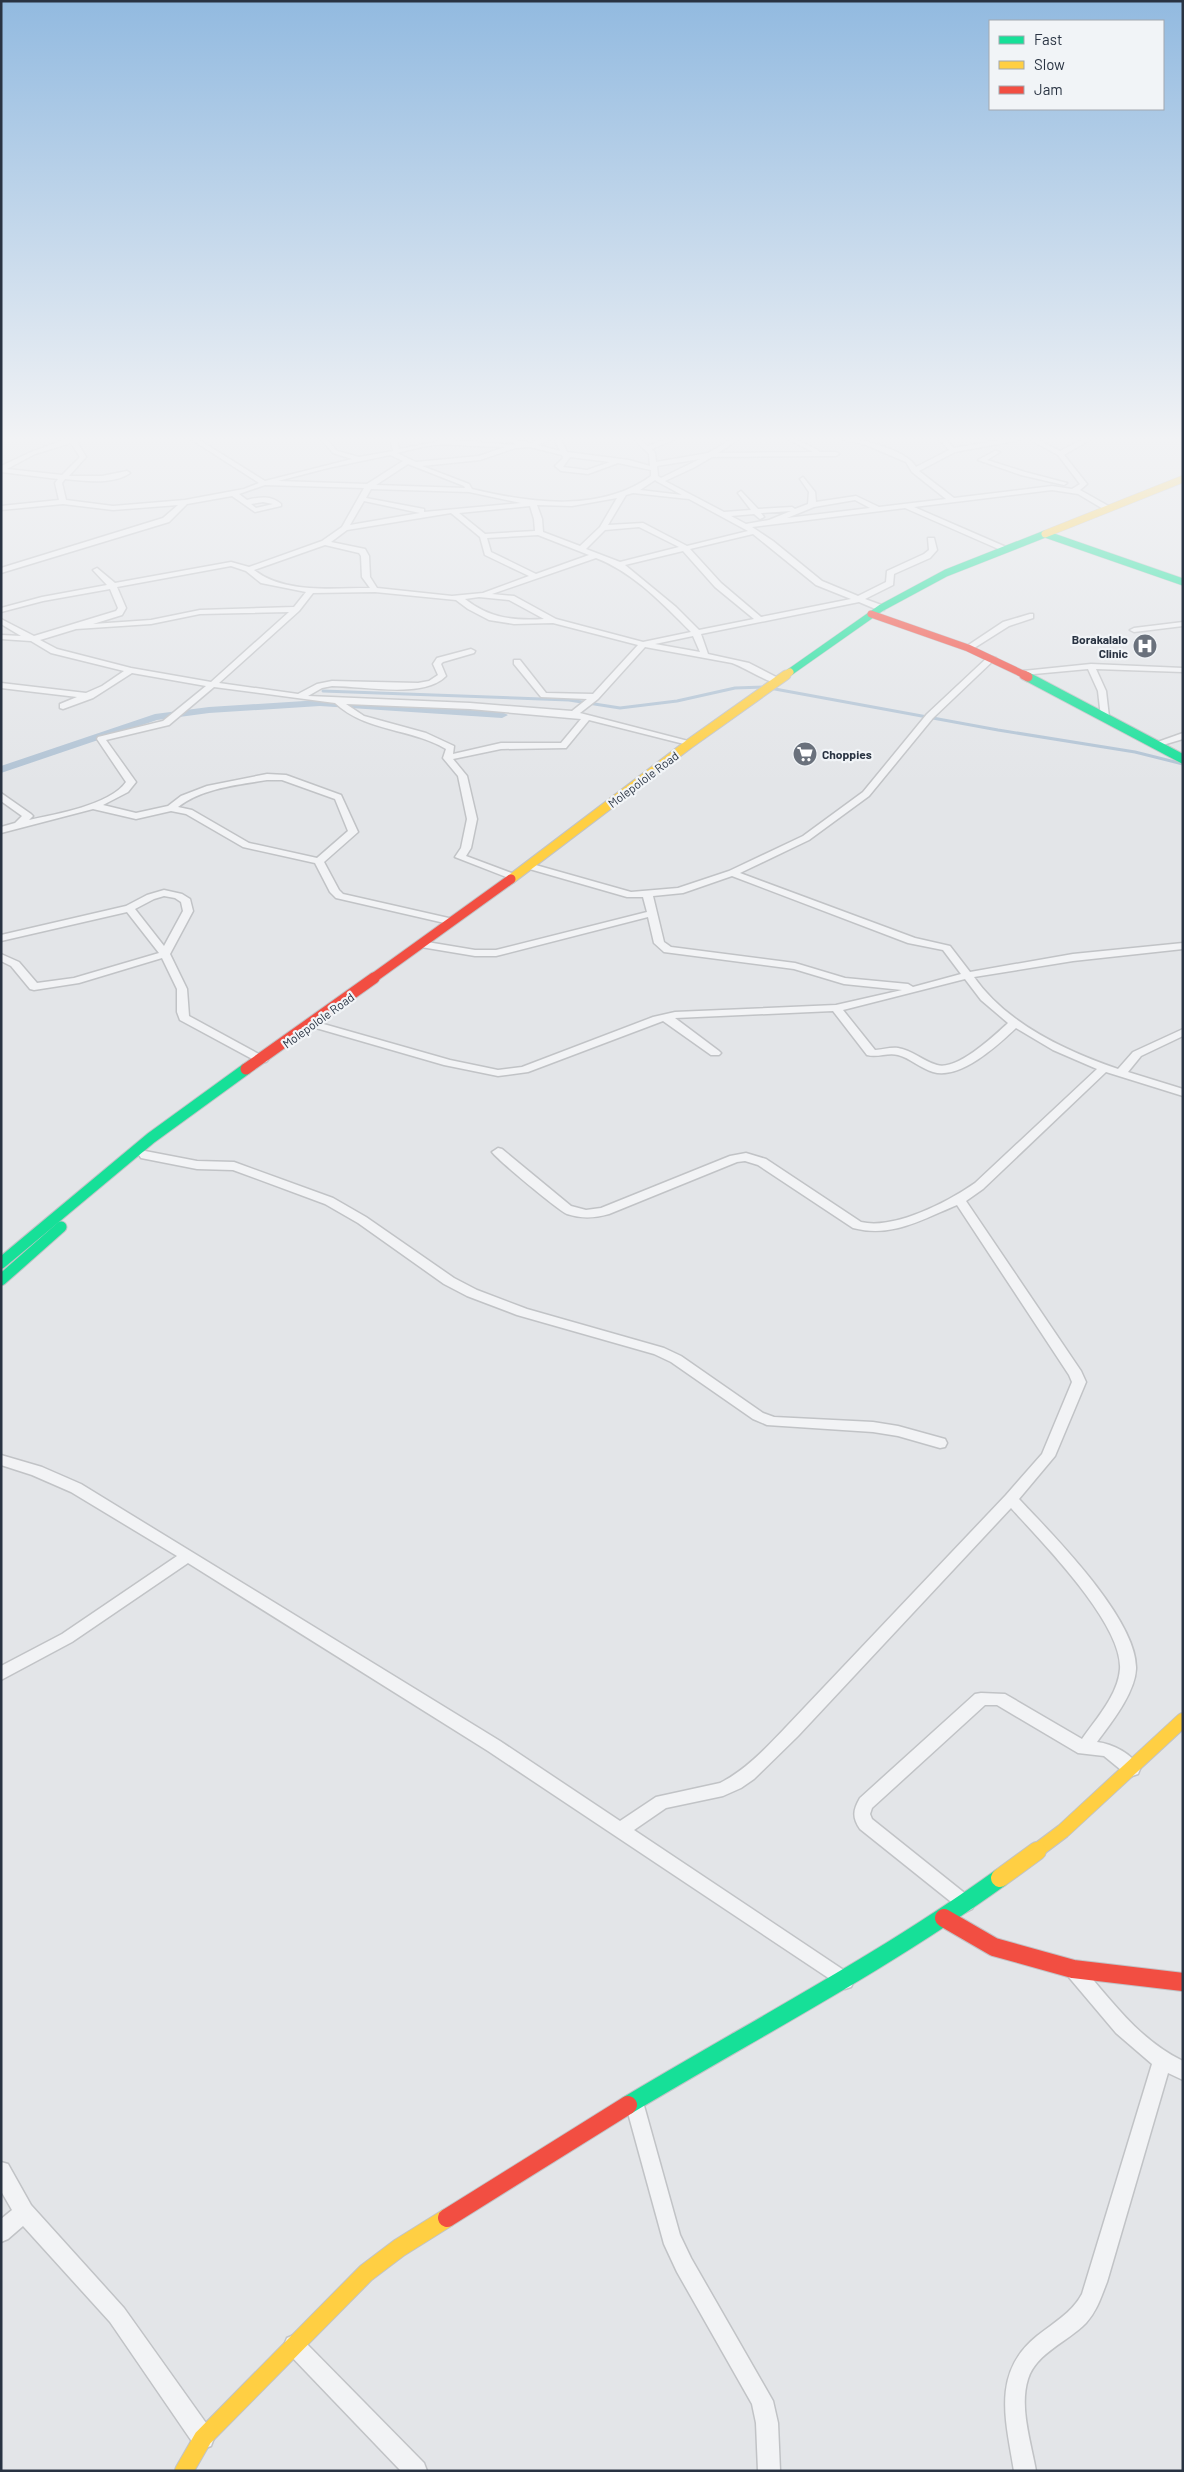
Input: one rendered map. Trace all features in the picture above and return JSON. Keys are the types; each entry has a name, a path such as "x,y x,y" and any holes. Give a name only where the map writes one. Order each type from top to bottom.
{"main road":[{"name":"Molepolole Road","path":"1,1263 113,1168 203,1098 313,1024 449,921 529,866 760,692 777,682 876,611 922,585 995,553"},
{"path":"1101,553 1183,582"},
{"path":"876,611 992,658 1183,759"},
{"name":"Molepolole Road","path":"1,1280 145,1155 248,1074 262,1060"},
{"path":"184,2471 203,2438 366,2273 399,2248 634,2102 845,1981 966,1904 1063,1831 1183,1720"},
{"path":"944,1918 994,1947 1073,1969 1183,1982"}],"street":[{"path":"1,571 58,553"},
{"path":"250,569 295,553"},
{"path":"363,553 366,577 376,590"},
{"path":"489,553 535,576"},
{"path":"590,553 618,564 673,609 696,632 706,656"},
{"path":"618,564 659,553"},
{"path":"690,553 718,585 758,618"},
{"path":"781,553 818,583 876,611"},
{"path":"574,714 595,696 643,644 758,618 856,600 890,583 890,574 930,553"},
{"path":"1,610 226,564 250,569 264,581 311,591 376,590 459,598 479,595 594,556"},
{"path":"1,637 34,639 78,627 116,614 122,610 113,586 97,570"},
{"path":"1,830 94,806 117,798 130,788 131,782 101,739 166,723 213,684 296,609 311,591"},
{"path":"479,595 518,600 553,621 643,644 746,665 777,682"},
{"path":"459,598 474,611 504,623 553,621"},
{"path":"78,627 151,622 200,612 296,609"},
{"path":"968,648 1006,624 1030,616"},
{"path":"1,621 60,653 131,670 300,698 470,706 574,714 689,744"},
{"path":"1134,630 1183,625"},
{"path":"300,698 320,686 395,687 431,682 442,676 437,664 440,660 471,651"},
{"path":"529,866 620,893 648,895 679,891 732,873 806,838 866,794 928,719 992,658"},
{"path":"517,662 544,695 595,696"},
{"path":"1023,673 1091,666 1183,670"},
{"path":"1091,666 1102,691 1105,717"},
{"path":"63,706 90,696 131,670"},
{"path":"1,684 90,696"},
{"path":"338,701 343,708 366,720 437,738 451,748 447,758"},
{"path":"447,758 500,746 563,746 588,717"},
{"path":"1156,744 1183,736"},
{"path":"447,758 462,776 472,818 466,848 460,857 514,877"},
{"path":"94,806 136,816 171,808 184,798 201,791 267,777 283,777 332,794 341,802 353,832 319,861"},
{"path":"1,796 28,816 20,824"},
{"path":"171,808 194,814 246,845 319,861"},
{"path":"319,861 335,892 340,896 449,921"},
{"path":"732,873 912,941 946,948 988,1003 1014,1024 1103,1069 1183,1093"},
{"path":"1,938 129,908 158,893 172,893 186,901 188,911 165,954 75,981 34,987 15,964 1,957"},
{"path":"648,895 659,943 668,950 795,966 844,981 916,987"},
{"path":"129,908 165,954 183,993 181,1009 184,1018 262,1060"},
{"path":"421,944 475,953 496,953 653,913"},
{"path":"313,1024 448,1064 498,1073 524,1070 665,1017 683,1013 836,1008 866,1003 916,987 1058,958 1183,946"},
{"path":"836,1008 871,1053 896,1051 942,1071 950,1070 962,1064 1014,1024"},
{"path":"665,1017 715,1054"},
{"path":"1120,1074 1137,1054 1183,1032"},
{"path":"498,1152 568,1209 579,1214 605,1211 734,1159 746,1157 762,1162 857,1225 870,1228 892,1227 960,1200 978,1186 1103,1069"},
{"path":"145,1155 197,1165 234,1166 329,1200 362,1220 449,1281 472,1293 522,1312 659,1351 676,1359 758,1416 772,1422 873,1427 898,1431 940,1443"},
{"path":"621,1830 662,1802 733,1786 744,1777 801,1722 1011,1499 1048,1456 1079,1382 1076,1374 960,1200"},
{"path":"1,1460 63,1482 188,1556 494,1746 845,1981"},
{"path":"1011,1499 1092,1592 1125,1647 1128,1668 1126,1676 1113,1706 1084,1748"},
{"path":"1,1674 67,1638 188,1556"},
{"path":"966,1904 861,1818 862,1810 866,1803 981,1699 999,1699 1084,1748 1108,1750 1132,1769"},
{"path":"1073,1969 1132,2036 1162,2063 1183,2071"},
{"path":"1025,2471 1016,2403 1017,2380 1026,2360 1037,2348 1074,2319 1086,2306 1097,2282 1162,2063"},
{"path":"634,2102 671,2237 684,2265 762,2401 766,2423 769,2471"},
{"path":"1,2171 24,2212 117,2315 203,2438"},
{"path":"1,2232 24,2212"},
{"path":"294,2345 416,2471"}],"waterway":[{"path":"323,691 569,700 620,708 677,701 735,688 764,687 998,730 1135,752 1183,764"},
{"path":"1,770 155,717 209,710 320,703 502,715"}],"traffic: fast":[{"path":"790,672 881,608 946,573 996,553"},
{"path":"1101,553 1183,582"},
{"path":"1028,677 1183,759"},
{"path":"1,1263 151,1138 246,1069"},
{"path":"1,1280 61,1227"},
{"path":"628,2105 910,1940 1000,1878"}],"traffic: slow":[{"path":"511,879 689,744 790,672"},
{"path":"1000,1878 1063,1831 1183,1720"},
{"path":"184,2471 203,2438 366,2273 399,2248 447,2218"}],"traffic: jam":[{"path":"871,614 968,648 1028,677"},
{"path":"246,1069 511,879"},
{"path":"944,1918 994,1947 1073,1969 1183,1982"},
{"path":"447,2218 628,2105"}],"place":[{"name":"Borakalalo Clinic","path":"1145,646"},
{"name":"Choppies","path":"805,754"}]}
